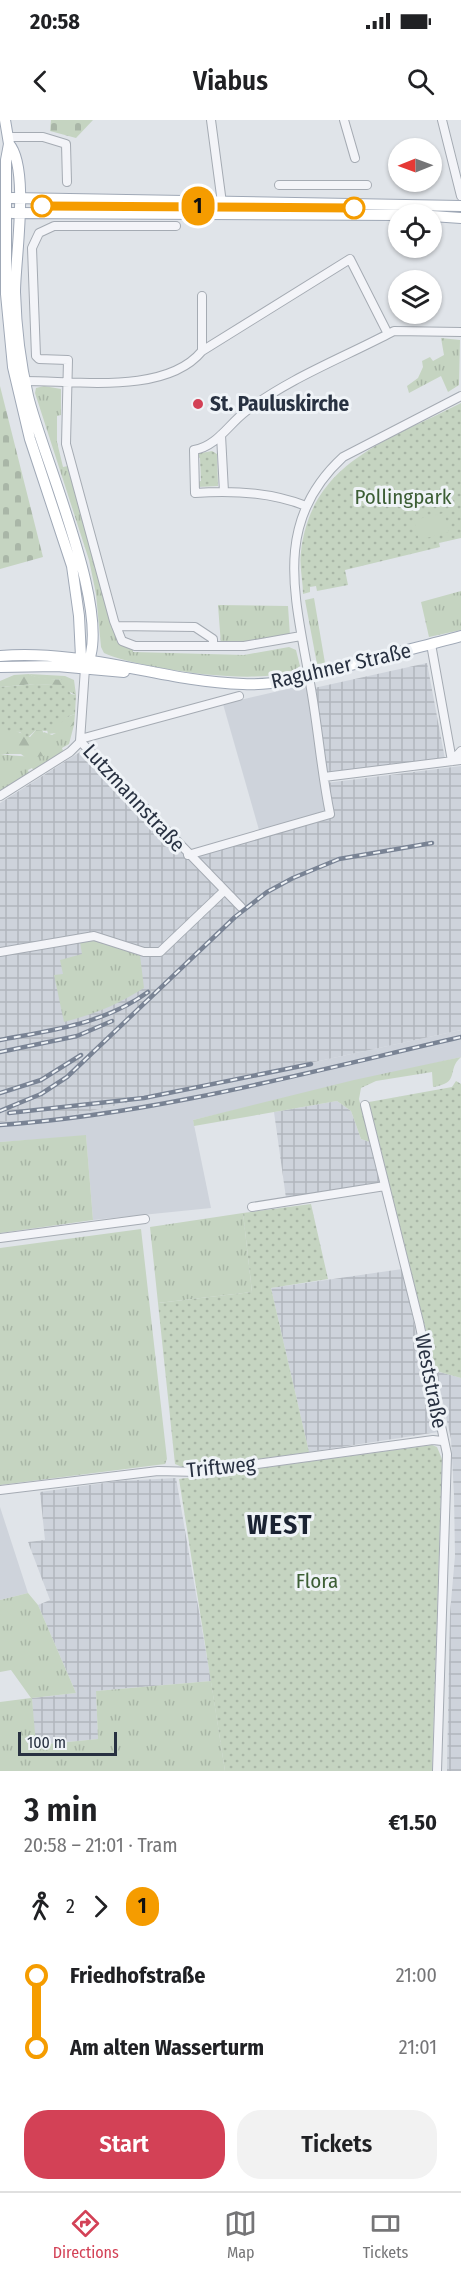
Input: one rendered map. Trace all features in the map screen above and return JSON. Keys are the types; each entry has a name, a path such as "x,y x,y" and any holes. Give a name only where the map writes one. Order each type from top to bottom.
{"main road":[{"path":"5,120 8,141 3,212 7,294 20,381 82,565 91,620 86,661"},
{"path":"7,294 19,213 18,168 15,150 8,141"},
{"path":"3,198 388,215"},
{"path":"3,212 370,203 461,206"},
{"path":"442,217 461,218"},
{"name":"Raguhner Straße","path":"86,661 202,681 257,685 309,675 461,636"},
{"path":"0,656 33,654 86,661"},
{"path":"0,667 86,661"}],"street":[{"path":"211,120 223,208"},
{"path":"344,120 355,158"},
{"path":"442,120 461,196"},
{"path":"8,141 43,136 66,144 67,182"},
{"path":"279,185 367,185"},
{"path":"67,381 68,360 39,359 35,348 32,248 39,233 54,226 176,226"},
{"path":"20,381 145,380 191,364 202,351 350,259 388,334"},
{"path":"202,296 202,351"},
{"path":"306,506 280,495 195,493 194,450 206,447 244,412 287,385 394,331 461,332"},
{"name":"Raguhner Straße","path":"67,381 66,444 122,641 130,645 251,645 301,636"},
{"path":"188,855 330,814 309,675 294,597 293,555 298,528 306,506 327,474 344,457 461,396"},
{"path":"221,435 224,492"},
{"path":"116,626 195,627 213,639 213,646"},
{"path":"431,644 457,761"},
{"name":"Lutzmannstraße","path":"86,661 80,741 188,855 241,907"},
{"path":"0,796 70,752 80,741 90,736 239,696"},
{"path":"457,761 461,751"},
{"path":"324,777 457,761"},
{"path":"0,952 94,936 144,952 160,952 224,891"},
{"name":"Weststraße","path":"365,1105 419,1322 447,1458 437,1771"},
{"path":"252,1207 385,1186"},
{"path":"0,1238 145,1219"},
{"name":"Triftweg","path":"0,1490 159,1472 198,1472 433,1440 442,1442"}],"shaded area":[{"path":"427,663 445,759 327,774 314,688"},
{"path":"309,684 333,817 261,837 223,704"},
{"path":"80,752 191,857 333,817 326,783 461,766 461,1030 54,1119 0,1122 0,803"},
{"path":"461,1030 461,1057 193,1120 211,1208 93,1220 86,1136 0,1142 0,1122 54,1119"},
{"path":"337,1101 351,1111 361,1139 370,1142 380,1184 286,1198 274,1112"},
{"path":"402,1269 438,1432 309,1452 271,1288"},
{"path":"436,1371 461,1378 461,1771 447,1771 450,1613 455,1556 454,1495 451,1439"},
{"path":"176,1478 211,1681 96,1691 98,1739 35,1745 32,1698 76,1693 38,1605 50,1600 28,1542 45,1540 40,1492 118,1481"},
{"path":"0,1507 28,1593 0,1600"}],"green space":[{"path":"51,120 93,120 76,138 50,131"},
{"path":"441,338 460,340 459,385 448,392 441,376 409,393 407,386 418,378 423,367 422,361 430,357 433,361 444,355"},
{"path":"0,386 43,557 0,569"},
{"path":"44,386 61,389 61,415 57,416 57,442 63,467 68,466 117,639 133,648 133,652 244,655 289,647 296,650 300,666 285,673 262,676 204,674 144,665 104,653 101,647 96,594 89,560 35,393 36,388"},
{"name":"Pollingpark","path":"461,403 461,538 439,543 440,547 345,570 348,585 317,591 316,586 310,587 310,592 303,594 301,552 308,521 320,496 337,475 358,457 382,442"},
{"path":"212,451 217,454 218,486 198,487 197,482 201,481 200,458 196,454"},
{"path":"444,513 449,532 419,540 414,520"},
{"path":"461,591 461,630 429,637 421,602"},
{"path":"314,598 325,663 317,664 305,600"},
{"path":"218,605 288,606 290,636 221,645"},
{"path":"29,674 65,676 74,680 44,679"},
{"path":"29,674 44,678 74,680 76,695 55,685 0,687 0,681 14,675"},
{"path":"35,684 64,685 71,694 76,695 75,714 50,730 36,730 26,739 20,732 0,731 0,687"},
{"path":"75,714 74,725 57,733 48,734 47,730"},
{"path":"74,725 69,744 62,748 63,751 34,771 32,768 28,770 29,773 0,793 0,754 38,755 44,732 52,735"},
{"path":"41,729 49,740 50,747 44,756 26,758 21,754 0,754 0,731 16,731 30,737 36,730"},
{"path":"90,940 140,955 144,988 106,1008 64,1022 54,975 63,974 60,960 82,954 80,942"},
{"path":"461,1057 450,1079 442,1085 433,1087 432,1072 376,1081 361,1088 359,1099 370,1142 361,1139 351,1111 337,1101 194,1126 193,1120 354,1080"},
{"path":"456,1081 461,1084 461,1378 436,1371 369,1102 452,1087"},
{"path":"86,1135 93,1220 0,1233 0,1142"},
{"path":"311,1204 328,1279 271,1288 309,1452 187,1469 175,1464 158,1303 252,1292 243,1213"},
{"path":"243,1213 252,1292 158,1303 150,1227"},
{"path":"141,1229 167,1459 165,1464 0,1485 0,1248"},
{"name":"Flora","path":"432,1445 437,1447 442,1459 432,1771 225,1771 179,1479"},
{"path":"28,1593 38,1605 76,1693 32,1698 36,1745 98,1739 96,1691 211,1681 225,1771 0,1771 0,1702 31,1698 11,1670 0,1672 0,1600"}],"railway":[{"path":"0,1111 41,1094 67,1077 235,917 267,892 293,878 339,859 432,843"},
{"path":"0,1040 96,1019 114,1012 148,992"},
{"path":"0,1052 77,1036 112,1021"},
{"path":"0,1125 116,1112 174,1102 461,1037"},
{"path":"0,1093 41,1080 81,1055"},
{"path":"9,1113 144,1098 311,1064"}],"tram line":[{"name":"1","path":"42,206 354,208"}],"place":[{"name":"St. Pauluskirche","path":"198,404"}],"district":[{"name":"WEST","path":"280,1525"}]}
